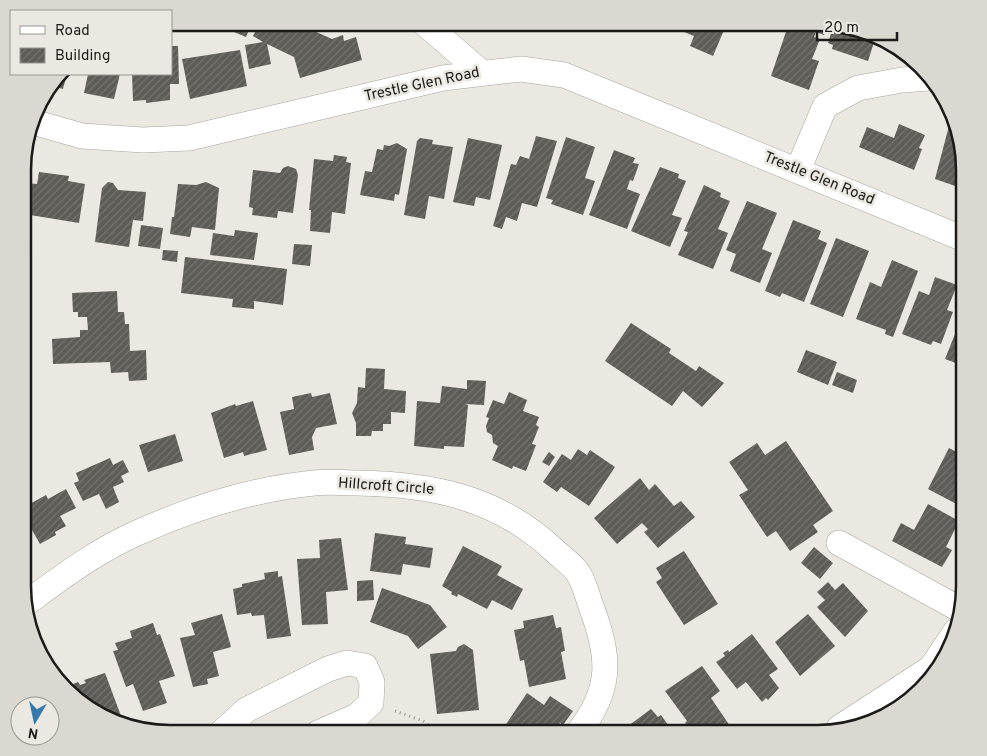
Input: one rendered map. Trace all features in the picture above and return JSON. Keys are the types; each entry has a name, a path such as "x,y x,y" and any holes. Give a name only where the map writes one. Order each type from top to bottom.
{"street":[{"path":"435,32 482,72"},
{"name":"Trestle Glen Road","path":"40,124 82,136 143,140 189,138 443,78 521,69 564,75 956,235"},
{"path":"798,170 825,106 858,88 921,79"},
{"name":"Hillcroft Circle","path":"32,599 84,561 137,533 198,509 259,492 315,482 379,484 438,490 494,508 535,532 578,572 605,649 605,683 591,716 584,725"},
{"path":"839,543 954,606"},
{"path":"231,724 246,710 328,669 347,663 365,666 372,682 371,703 357,716 338,724"},
{"path":"852,720 923,675"}],"path":[{"path":"371,703 423,721 427,724"}],"building":[{"path":"234,32 248,32 246,37"},
{"path":"255,32 316,32 332,39 343,35 344,41 356,37 362,60 300,78 294,57 267,44 271,64 249,69 245,45 263,42 253,36"},
{"path":"684,32 723,32 713,56 690,46 694,36"},
{"path":"786,32 816,32 814,37 820,39 812,59 819,61 809,90 771,76"},
{"path":"831,33 853,36 874,44 868,61 832,49 833,45 828,43"},
{"path":"172,46 178,46 179,84 170,84 170,100 146,103 146,100 133,101 132,75 172,75"},
{"path":"240,50 247,86 190,99 182,59"},
{"path":"88,75 120,75 114,99 84,93"},
{"path":"66,78 63,89 59,88"},
{"path":"899,124 925,135 919,148 922,149 914,170 859,147 867,127 894,138"},
{"path":"949,127 953,143 956,186 935,179"},
{"path":"536,136 557,141 537,207 522,203 517,221 506,217 502,229 493,226 511,164 516,165 520,156 529,159"},
{"path":"566,137 595,147 585,178 595,181 583,215 551,204 553,200 546,198"},
{"path":"420,138 433,140 432,144 453,147 444,199 429,196 425,219 404,215 417,141"},
{"path":"468,138 502,145 490,200 476,197 474,206 453,202"},
{"path":"397,143 407,149 399,195 395,194 394,201 360,195 365,171 372,172 377,149 383,150 384,145 389,146"},
{"path":"614,150 635,158 633,163 639,164 633,181 630,180 627,189 640,194 627,229 589,215"},
{"path":"334,155 347,157 346,162 351,163 345,214 332,212 330,233 310,231 311,210 309,210 314,159 333,161"},
{"path":"288,166 296,169 298,175 293,213 278,211 277,218 252,215 253,208 249,207 253,170 280,173 283,168"},
{"path":"660,167 679,174 678,178 686,181 672,215 682,218 670,247 631,231"},
{"path":"39,172 69,176 68,181 85,184 79,223 31,215 31,183 37,184"},
{"path":"108,182 113,183 118,190 146,192 143,221 133,220 129,247 95,242 102,188"},
{"path":"206,182 219,188 215,230 192,227 190,237 170,234 178,184 196,185"},
{"path":"704,185 721,193 720,197 730,201 718,229 728,233 713,269 678,255 688,232 684,231"},
{"path":"747,201 777,213 762,249 772,253 760,283 730,271 736,254 726,250"},
{"path":"793,220 821,231 818,239 827,243 804,302 782,293 780,297 765,291"},
{"path":"141,225 163,228 160,249 138,246"},
{"path":"235,230 258,233 254,260 210,255 213,233 234,236"},
{"path":"836,238 869,251 843,317 810,304"},
{"path":"294,244 312,245 310,266 292,264"},
{"path":"163,250 178,251 177,262 162,260"},
{"path":"185,257 287,269 283,305 254,301 254,309 232,307 233,299 181,293"},
{"path":"892,260 918,271 893,337 885,334 886,330 856,319 870,282 881,287"},
{"path":"935,277 956,285 947,310 953,312 941,344 933,341 931,345 902,334 919,291 929,295"},
{"path":"117,291 118,312 124,312 125,324 129,324 130,351 146,350 147,380 129,381 128,372 111,373 110,362 53,364 52,339 80,337 80,330 88,330 87,317 78,317 78,312 73,312 72,293"},
{"path":"631,323 671,349 669,353 696,371 699,366 724,383 702,407 683,391 672,406 605,361"},
{"path":"956,332 956,363 945,359"},
{"path":"806,350 837,362 828,385 797,372"},
{"path":"366,368 385,369 384,389 406,391 405,413 391,412 391,424 383,424 383,431 372,431 371,436 356,436 356,423 352,413 357,403 358,387 365,388"},
{"path":"837,372 857,380 853,393 832,385"},
{"path":"467,380 486,381 484,405 465,404 468,405 464,447 444,446 444,449 414,446 417,401 440,403 442,386 467,389"},
{"path":"509,392 527,400 523,411 539,417 536,425 539,427 532,444 536,445 526,471 513,466 512,469 492,460 498,446 493,443 492,435 487,432 486,426 489,418 486,417 493,400 504,404"},
{"path":"311,393 312,397 330,393 337,424 316,428 312,437 314,450 289,455 280,412 294,409 292,397"},
{"path":"253,401 267,450 244,456 243,452 224,458 211,413 235,404 236,406"},
{"path":"175,434 183,461 148,472 139,445"},
{"path":"786,441 833,511 813,525 818,532 790,551 776,531 767,537 739,495 748,490 729,462 757,443 765,455"},
{"path":"949,448 955,451 955,503 928,489"},
{"path":"578,449 587,455 590,450 615,467 589,506 561,487 557,492 543,482 562,454 571,460"},
{"path":"549,452 555,457 549,466 542,462"},
{"path":"110,458 113,465 123,460 129,472 121,476 124,482 113,487 119,502 106,509 99,494 83,501 74,483 79,481 76,473"},
{"path":"640,478 649,490 655,484 674,506 681,501 695,517 658,548 644,532 648,529 642,523 617,544 594,518"},
{"path":"66,489 76,508 60,516 66,526 55,532 56,535 40,544 32,530 32,503 46,495 48,499"},
{"path":"928,504 955,519 955,529 946,547 952,550 942,567 892,541 901,523 914,530"},
{"path":"375,533 406,537 405,544 433,548 430,568 403,564 401,575 370,571"},
{"path":"341,538 348,590 326,592 328,624 302,625 297,559 320,558 319,540"},
{"path":"463,546 502,566 497,575 523,589 512,610 492,600 487,609 458,594 457,597 451,594 452,592 442,586"},
{"path":"814,547 833,563 820,579 801,563"},
{"path":"684,551 718,604 684,625 656,582 662,578 656,568"},
{"path":"278,571 278,577 282,576 291,636 267,639 264,615 252,616 251,613 237,615 233,589 242,587 242,584 265,579 264,573"},
{"path":"373,580 374,600 357,601 357,581"},
{"path":"828,582 835,590 843,583 868,611 845,637 817,607 825,600 817,592"},
{"path":"382,588 430,605 447,627 418,649 408,636 370,622"},
{"path":"222,614 231,647 213,652 219,676 207,679 208,684 193,687 180,638 195,635 191,623"},
{"path":"808,614 835,646 800,676 775,642"},
{"path":"553,615 556,628 561,627 565,651 561,652 566,679 529,687 524,660 520,661 514,630 524,628 523,621"},
{"path":"153,623 157,635 160,634 175,676 159,681 167,703 143,711 133,684 126,687 113,651 118,650 115,643 132,638 130,631"},
{"path":"752,634 778,669 769,675 779,688 768,700 766,698 762,702 746,682 737,689 716,662 725,656 723,653 728,650 729,652"},
{"path":"464,644 473,650 479,710 437,714 430,654 456,651 458,647"},
{"path":"702,666 720,691 711,698 729,725 686,725 685,723 687,721 665,691"},
{"path":"105,673 121,715 93,701 72,684 78,682 80,685 86,683 84,680"},
{"path":"527,693 544,705 550,696 573,711 563,725 560,723 559,725 506,725"},
{"path":"651,709 658,717 661,715 668,725 630,725"}]}
